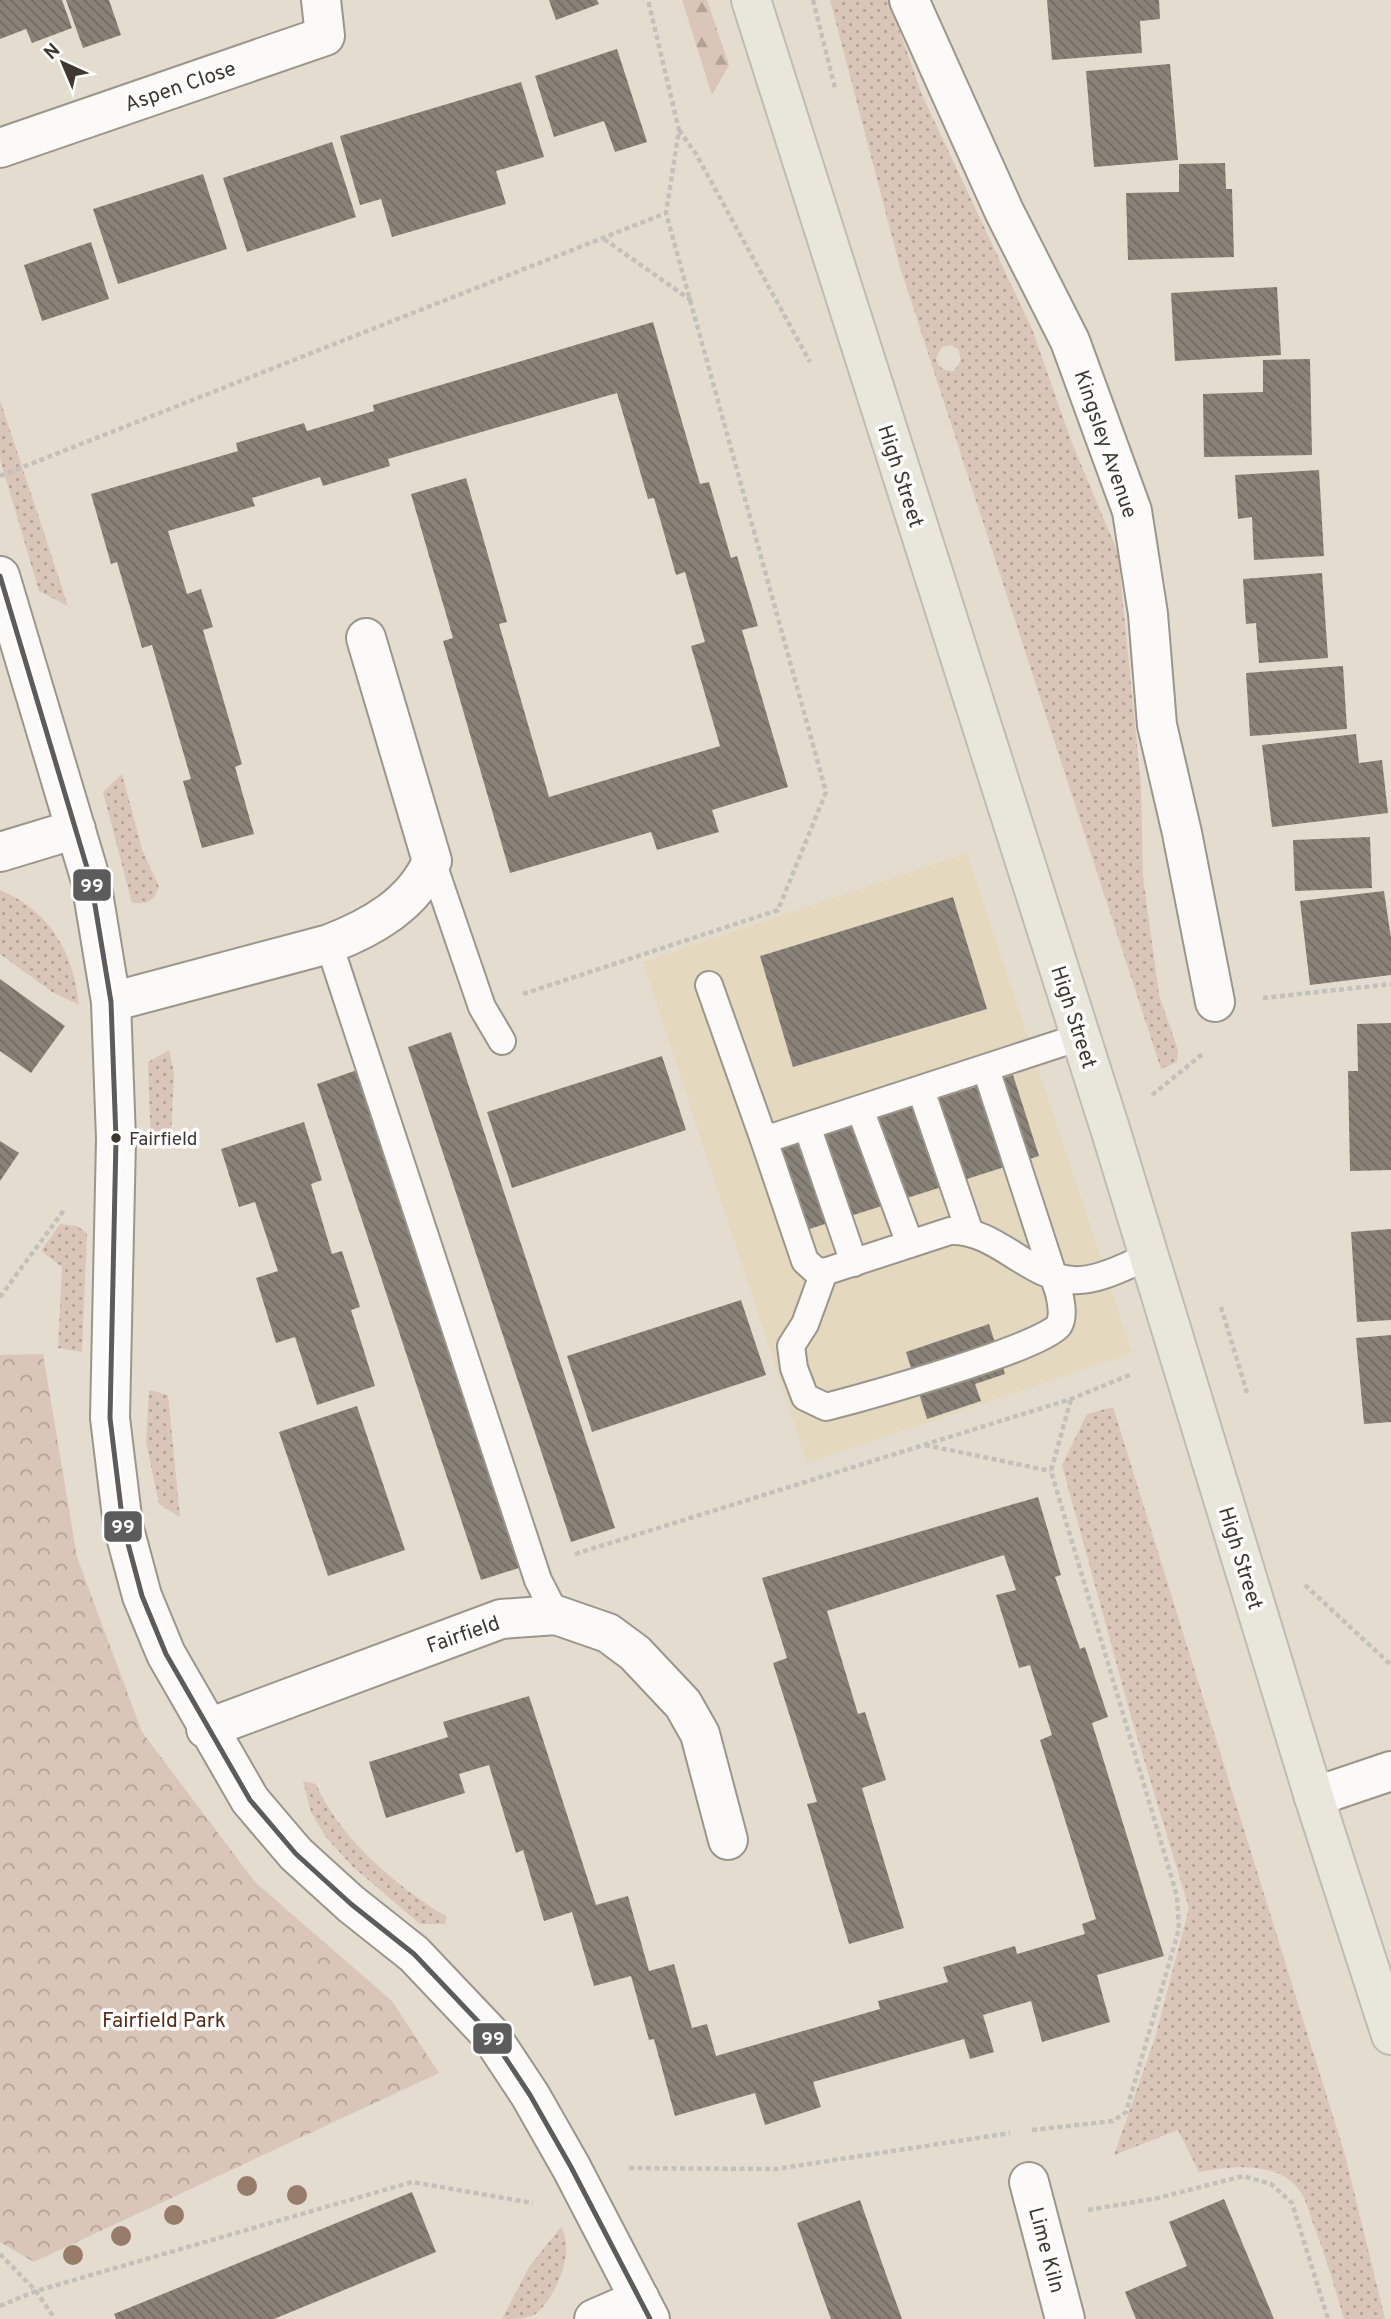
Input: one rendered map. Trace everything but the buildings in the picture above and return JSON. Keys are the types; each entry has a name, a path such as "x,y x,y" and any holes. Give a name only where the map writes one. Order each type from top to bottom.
{"main road":[{"name":"High Street","path":"751,0 1150,1256 1314,1797 1391,2035"}],"street":[{"name":"Aspen Close","path":"0,148 325,36 321,0"},
{"name":"Kingsley Avenue","path":"909,0 1004,211 1070,341 1132,511 1149,614 1157,725 1215,1002"},
{"path":"0,576 94,895 111,1002 116,1139 110,1418 123,1525 142,1596 166,1654 206,1728 250,1800 296,1854 351,1904 414,1954 489,2033 570,2167 645,2309 594,2319"},
{"path":"111,1002 329,944 357,934 409,896 423,882 432,861 366,638"},
{"path":"0,852 76,830"},
{"name":"Fairfield","path":"206,1728 501,1619 556,1615 608,1633 643,1661 683,1704 700,1734 728,1840"},
{"path":"1314,1797 1391,1771"},
{"name":"Lime Kiln","path":"1029,2182 1065,2319"}],"lane":[{"path":"432,861 482,1007 502,1041"},
{"path":"329,944 538,1580 556,1615"},
{"path":"709,985 805,1261 815,1270 824,1272 950,1231 969,1230 1054,1277 1075,1280 1096,1276 1150,1256"},
{"path":"764,1140 1080,1037"},
{"path":"824,1272 810,1313 791,1346 794,1368 805,1397 814,1404 826,1407 1019,1347 1050,1333 1060,1324 1062,1305 1054,1277 986,1069"},
{"path":"921,1090 969,1230"},
{"path":"860,1109 910,1244"},
{"path":"807,1126 854,1263"}],"path":[{"path":"648,0 679,130 696,154 814,369"},
{"path":"482,1007 778,910 826,792 666,213 679,130"},
{"path":"0,476 666,213"},
{"path":"604,239 692,301"},
{"path":"1150,1097 1207,1050 1215,1002 1391,985"},
{"path":"0,1297 66,1207"},
{"path":"538,1580 563,1557 1070,1399 1051,1471 1180,1912 1179,1928 1126,2112 1113,2121 1020,2131 776,2169 570,2167"},
{"path":"922,1445 1051,1471"},
{"path":"1040,2223 1091,2209 1158,2198 1231,2178 1257,2178 1271,2184 1292,2203 1328,2319"},
{"path":"0,2306 36,2291 412,2182 596,2214"},
{"path":"0,2254 36,2291 55,2319"}],"shaded area":[{"path":"967,853 1132,1353 807,1463 643,962"}],"green space":[{"path":"682,0 707,0 729,65 712,95"},
{"path":"830,0 889,0 922,95 1032,329 1072,443 1118,553 1141,785 1143,876 1159,995 1178,1050 1177,1062 1161,1069 900,267","holes":["950,345 958,349 961,360 954,371 940,367 936,358 942,347"]},
{"path":"0,400 68,606 39,591 0,459"},
{"path":"122,774 142,849 159,887 152,899 142,903 132,903 103,792"},
{"path":"0,890 33,910 56,936 72,968 79,1005 52,992 0,954"},
{"path":"169,1050 174,1073 171,1136 151,1148 148,1062"},
{"path":"60,1224 77,1226 87,1233 82,1352 58,1348 62,1267 41,1251"},
{"name":"Fairfield Park","path":"43,1354 77,1557 142,1732 255,1882 392,2001 439,2073 34,2262 0,2242 0,1355"},
{"path":"149,1390 168,1395 180,1517 159,1504 146,1442"},
{"path":"1113,1407 1345,2155 1385,2319 1344,2319 1305,2199 1291,2181 1279,2174 1253,2168 1199,2172 1178,2130 1114,2155 1155,2038 1189,1908 1132,1720 1062,1465 1087,1414"},
{"path":"303,1781 316,1784 339,1824 355,1842 389,1876 447,1917 445,1924 420,1924 352,1866 325,1836 311,1812"},
{"path":"561,2227 565,2237 565,2261 550,2298 534,2315 502,2319 529,2267"}],"transit line":[{"name":"99","path":"0,576 91,881 111,1002 116,1139 110,1418 123,1525 142,1596 166,1654 250,1800 296,1854 351,1904 414,1954 489,2033 530,2095 571,2167 650,2319"}],"place":[{"name":"Fairfield","path":"116,1138"}]}
